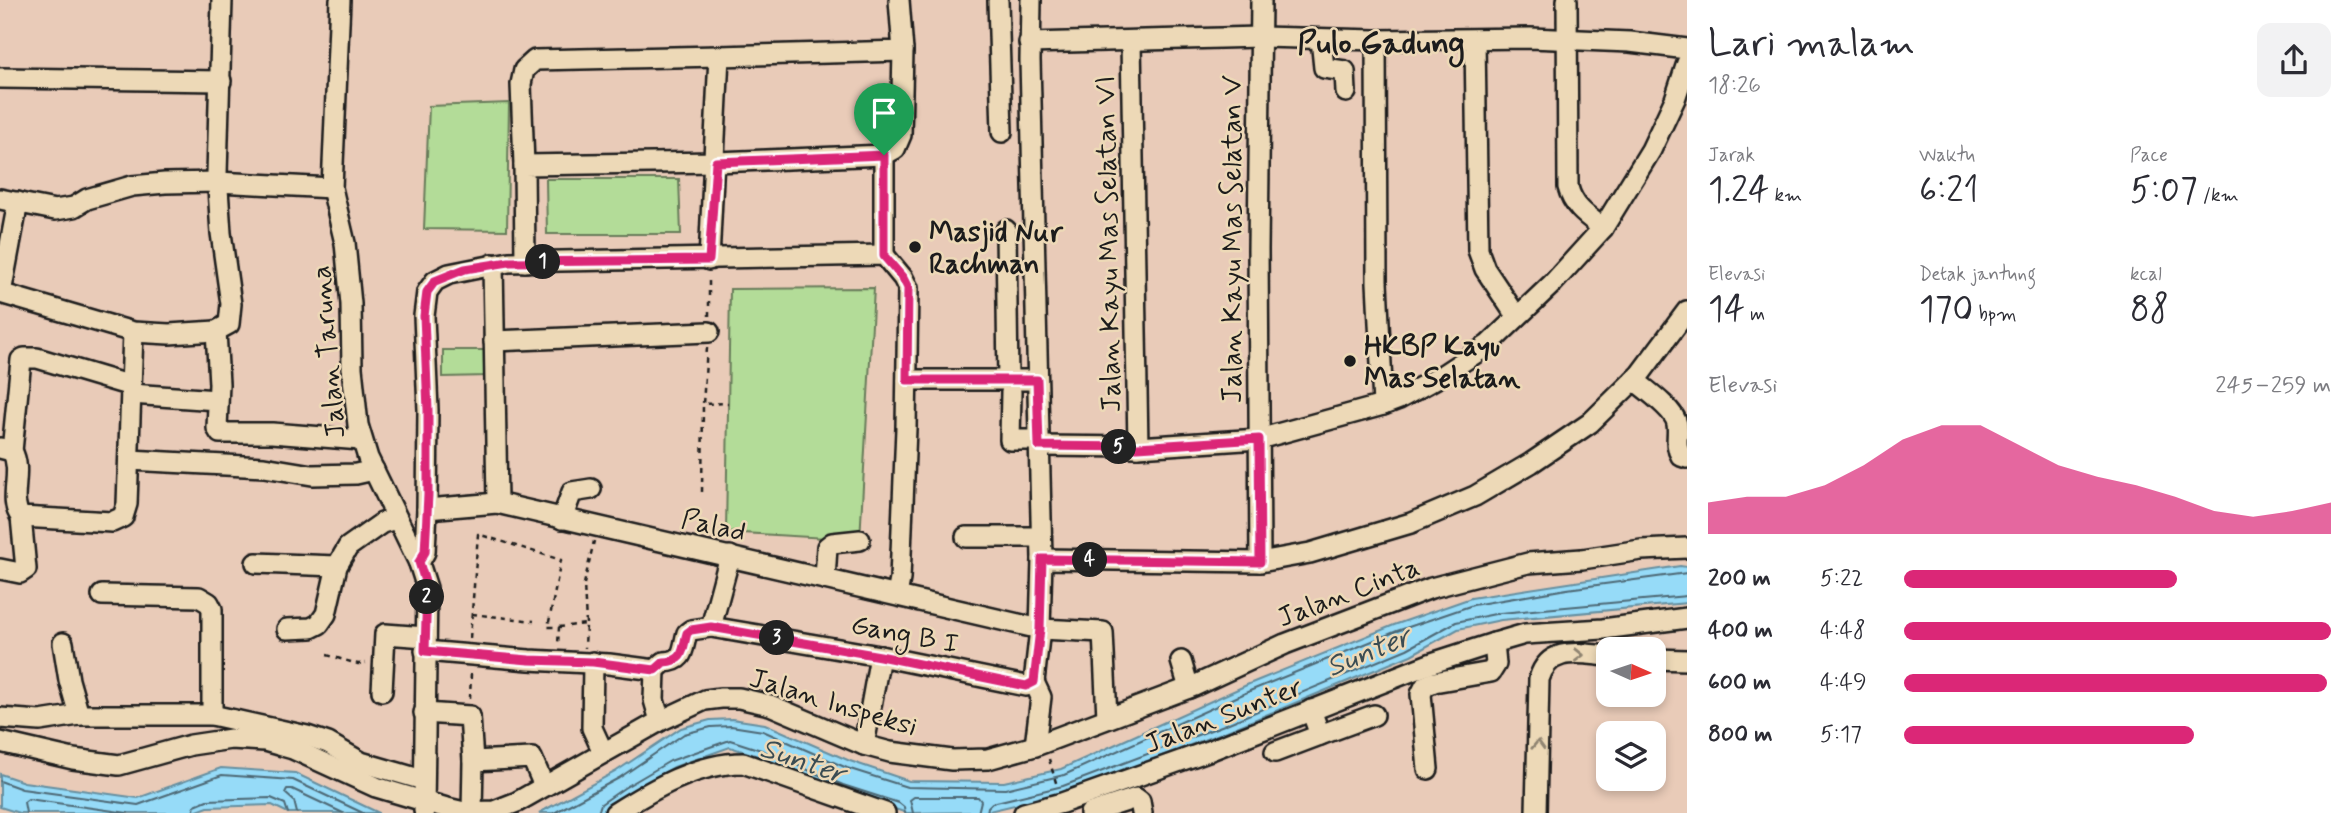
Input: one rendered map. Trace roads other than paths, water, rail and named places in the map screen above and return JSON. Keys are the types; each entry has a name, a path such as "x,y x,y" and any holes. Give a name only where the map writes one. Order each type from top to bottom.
{"street":[{"path":"222,0 218,182 231,320 224,328 216,331 169,334 133,332 0,293 9,201 55,210 74,207 87,199 132,186 165,183 218,182 332,188"},
{"name":"Jalan Taruna","path":"340,0 332,188 345,243 351,304 352,368 362,440 396,519 419,562 427,588 424,809"},
{"path":"524,165 716,162 884,155 895,149 901,135 903,51 899,0"},
{"path":"1031,0 1042,559 1040,629 1034,682 1041,697 1040,744"},
{"name":"Jalan Kayu Mas Selatan V","path":"1260,562 1261,0"},
{"path":"1567,0 1568,187 1571,199 1577,207 1603,228"},
{"path":"998,1 1002,132"},
{"path":"1000,60 1030,52 1131,41 1260,37 1376,40 1567,39 1687,49"},
{"path":"1321,39 1324,68 1345,71 1346,92"},
{"path":"1475,39 1478,250 1485,270 1517,317"},
{"path":"1376,40 1377,282 1382,405"},
{"name":"Jalan Kayu Mas Selatan VI","path":"1131,41 1138,447"},
{"path":"525,262 521,83 524,69 535,61 903,51"},
{"path":"709,260 716,162 719,55"},
{"path":"1006,230 1010,449 1039,443 1138,447 1259,439 1399,399 1488,345 1553,283 1603,228 1651,150 1675,99 1687,63"},
{"path":"0,78 220,81"},
{"path":"884,155 884,256 908,288 901,565 897,596"},
{"path":"419,562 425,552 427,509 428,410 424,316 427,292 435,281 449,274 493,264 525,262 884,256"},
{"path":"493,264 497,503"},
{"path":"1007,292 1035,293"},
{"path":"1042,559 1260,562 1310,553 1411,523 1475,496 1531,463 1590,423 1634,380 1687,311"},
{"path":"216,331 220,433 272,433 362,440"},
{"path":"21,517 113,522 123,517 127,504 133,332"},
{"path":"494,341 709,332"},
{"path":"0,569 20,573 26,569 21,517 16,504 17,460 6,449 16,422 21,360 30,356 131,390 217,400"},
{"path":"907,380 1009,387 1037,380"},
{"path":"1634,380 1674,415 1677,424 1676,448 1681,456 1687,458"},
{"path":"129,460 264,467 312,475 356,474 374,470"},
{"path":"562,519 572,492 591,489"},
{"name":"Palad","path":"427,509 497,503 1040,629 1103,632 1107,718"},
{"path":"286,629 311,628 319,624 326,614 337,566 348,547 382,523 396,519"},
{"path":"966,537 1041,537"},
{"path":"825,579 827,547 832,543 860,540"},
{"name":"Jalan Cinta","path":"1040,744 1189,688 1285,644 1431,588 1528,564 1641,550 1687,548"},
{"path":"660,721 653,700 655,670 664,662 680,658 687,633 711,627 730,556"},
{"path":"256,563 337,566"},
{"path":"102,595 200,597 209,603 212,610 212,715"},
{"name":"Jalan Sunter","path":"1024,813 1062,803 1211,750 1432,663 1494,643 1525,634 1603,629 1687,618"},
{"name":"Gang B I","path":"711,627 880,656 1026,686 1034,682"},
{"path":"382,691 385,634 426,644 470,664 589,662 655,670"},
{"path":"63,643 69,680 79,715"},
{"path":"1428,769 1421,694 1425,686 1434,682 1491,673 1496,664 1494,643"},
{"path":"1536,813 1539,679 1543,667 1560,655 1596,656"},
{"path":"863,745 880,656"},
{"path":"1666,659 1687,660"},
{"path":"1181,661 1189,688"},
{"path":"589,662 592,728 603,751"},
{"name":"Jalan Inspeksi","path":"0,742 73,759 119,765 191,745 231,739 265,741 293,749 424,809 464,812 494,811 517,802 603,751 705,701 739,698 770,705 863,745 912,756 951,760 988,759 1040,744"},
{"path":"1311,710 1320,735"},
{"path":"424,713 470,716 472,812"},
{"path":"0,719 40,721 79,715 212,715 295,732 328,743 361,762 423,780"},
{"path":"1275,752 1374,715"},
{"path":"473,761 532,758 544,786"},
{"path":"615,813 705,767 743,763 885,813"},
{"path":"1090,813 1138,805"}],"water":[{"name":"Sunter","path":"1687,567 1687,603 1501,620 1458,629 1411,655 1227,731 1065,793 985,812 907,813 840,791 730,747 674,767 601,813 539,813 615,772 681,728 710,720 732,719 765,724 850,761 909,781 1004,782 1061,769 1249,684 1394,625 1471,598"},
{"path":"221,768 295,773 379,813 288,813 272,805 208,807 192,813 19,813 0,807 0,774 24,782 138,798"}],"place":[{"name":"Masjid Nur Rachman","path":"915,247"},
{"name":"HKBP Kayu Mas Selatan","path":"1350,361"}],"district":[{"name":"Pulo Gadung","path":"1381,42"}]}
